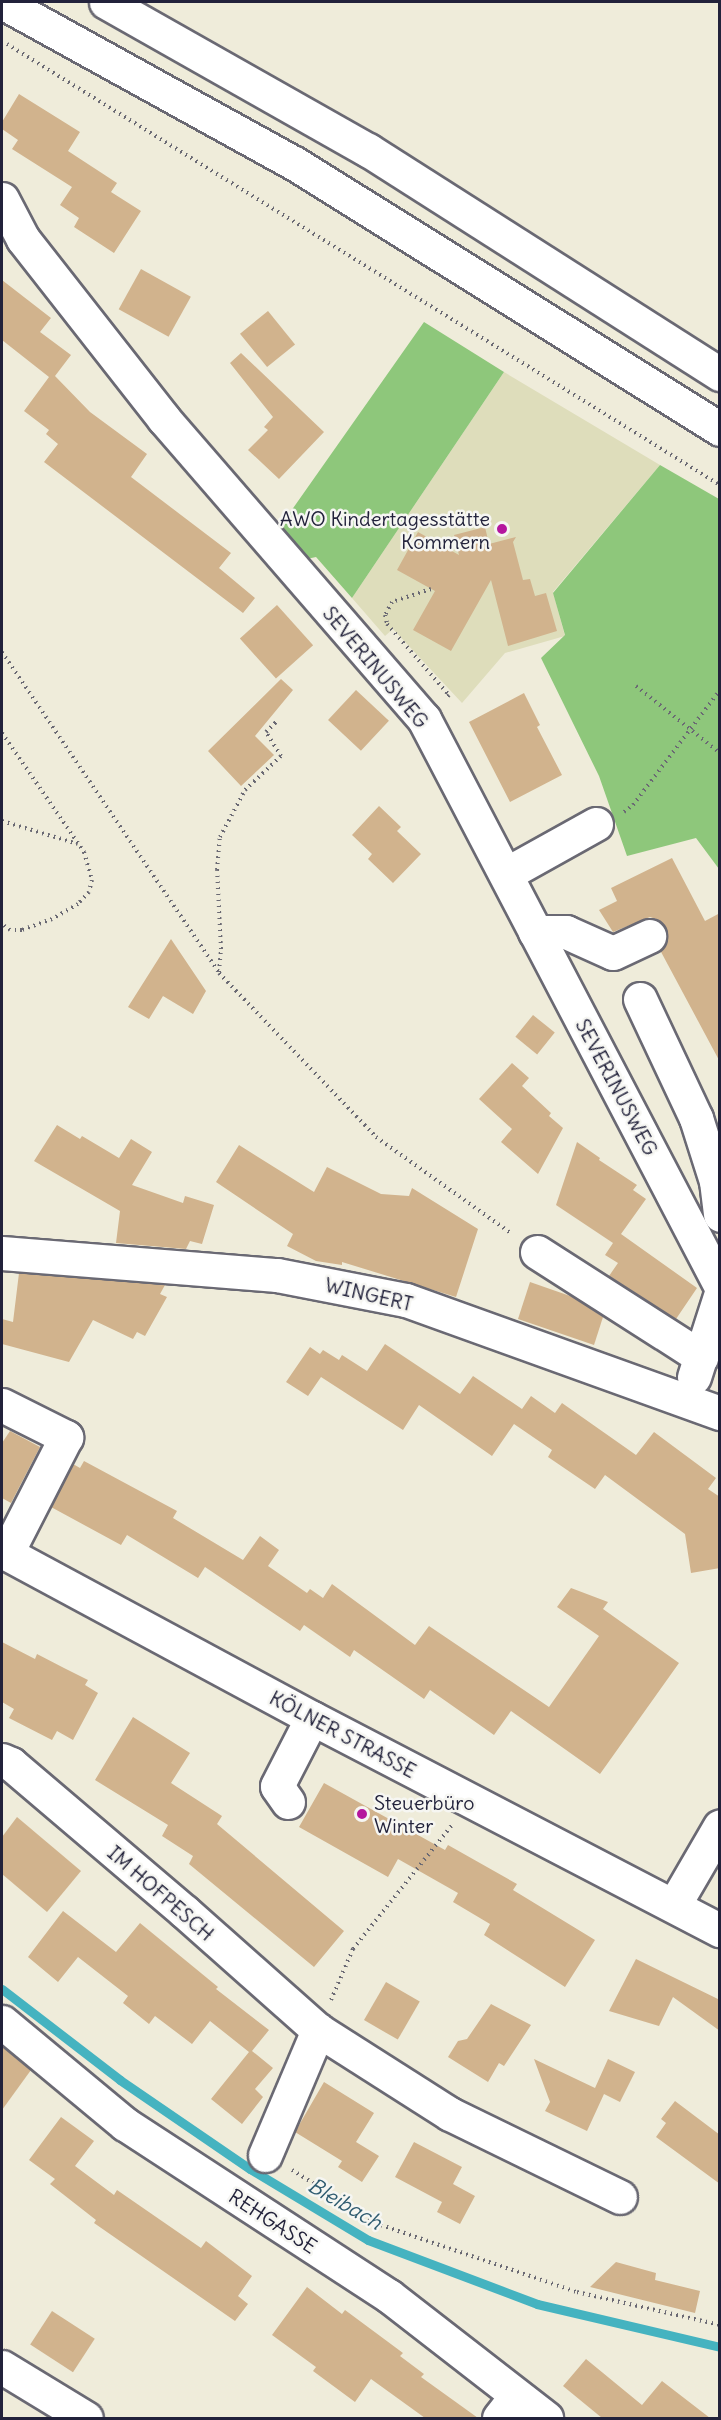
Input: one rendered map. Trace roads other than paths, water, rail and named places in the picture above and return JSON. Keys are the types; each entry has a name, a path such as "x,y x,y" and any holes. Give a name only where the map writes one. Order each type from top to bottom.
{"street":[{"path":"2,2 294,163 720,429"},
{"path":"106,2 368,150 720,374"},
{"name":"SEVERINUSWEG","path":"2,199 23,239 164,419 424,720 720,1285"},
{"path":"506,874 596,824"},
{"path":"536,932 566,932 613,953 649,936"},
{"path":"640,999 696,1118 716,1181 720,1215"},
{"path":"537,1252 701,1357"},
{"name":"WINGERT","path":"2,1253 277,1275 406,1300 720,1413"},
{"path":"686,1400 720,1296"},
{"path":"2,1405 66,1437 4,1552"},
{"name":"KÖLNER STRASSE","path":"4,1552 312,1718 720,1930"},
{"path":"288,1802 277,1786 312,1718"},
{"name":"IM HOFPESCH","path":"2,1760 10,1764 185,1912 318,2030 450,2114 620,2198"},
{"path":"674,1905 720,1826"},
{"name":"REHGASSE","path":"2,2022 125,2124 389,2296 508,2407 546,2418"},
{"path":"265,2156 318,2030"},
{"path":"2,2367 86,2418"}],"waterway":[{"name":"Bleibach","path":"2,1989 120,2080 250,2169 368,2240 537,2304 720,2347"}],"place":[{"name":"AWO Kindertagesstätte Kommern","path":"502,529"},
{"name":"Steuerbüro Winter","path":"362,1814"}]}
